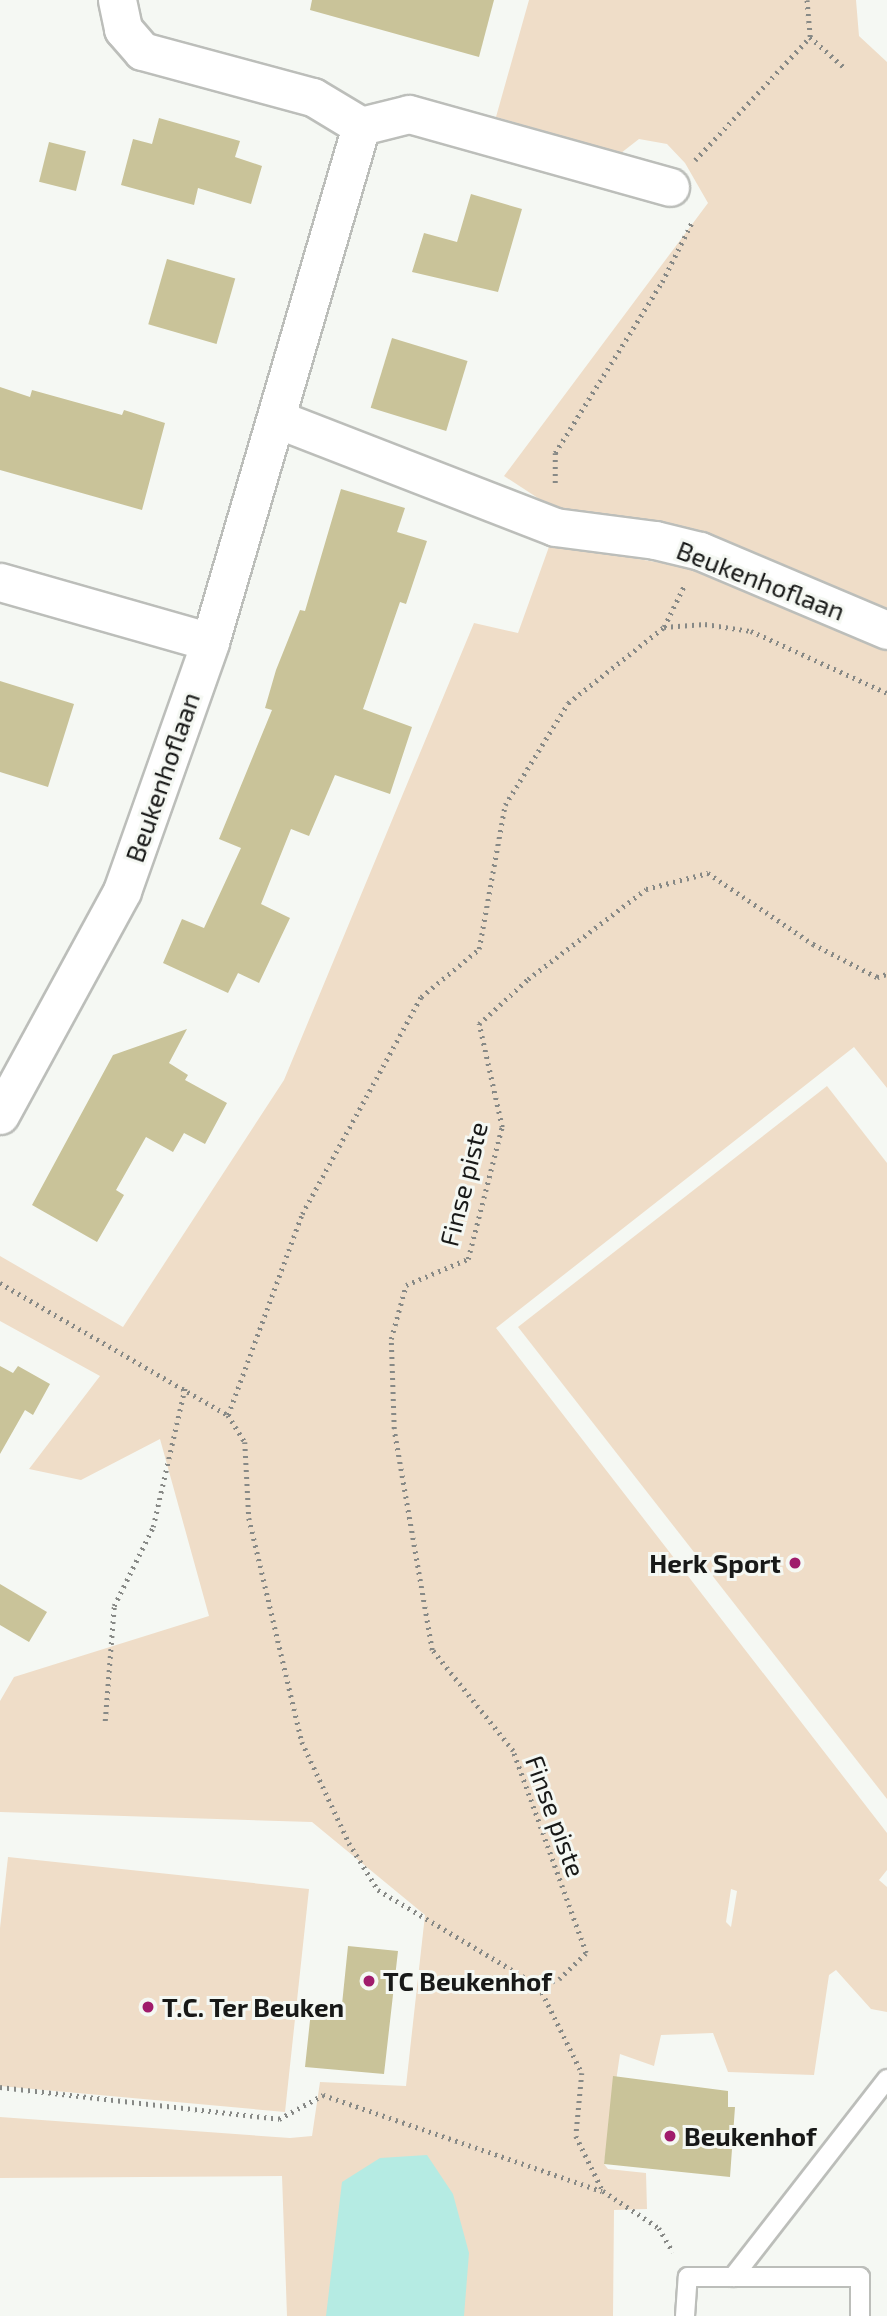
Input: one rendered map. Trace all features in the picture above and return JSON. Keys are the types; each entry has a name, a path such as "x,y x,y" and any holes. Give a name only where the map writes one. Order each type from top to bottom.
{"street":[{"path":"117,0 123,29 142,51 313,97 361,126 409,114 670,187"},
{"name":"Beukenhoflaan","path":"0,1115 122,891 210,642 361,126"},
{"name":"Beukenhoflaan","path":"277,419 555,527 700,551 887,630"},
{"path":"0,582 210,642"}],"lane":[{"path":"733,2277 887,2079"},
{"path":"685,2316 688,2277 860,2277 860,2316"}],"path":[{"path":"807,0 810,37 846,69"},
{"path":"670,187 810,37"},
{"path":"555,527 555,453 662,282 694,218 692,192 670,187"},
{"path":"228,1415 308,1202 421,997 479,949 505,805 568,704 664,626 705,624 751,631 887,693"},
{"name":"Finse piste","path":"539,1986 559,1979 586,1953 513,1751 432,1650 394,1429 391,1339 406,1285 468,1259 502,1127 479,1024 528,979 646,889 708,873 813,944 877,977 887,974"},
{"path":"0,1283 185,1387 228,1415 245,1442 249,1518 302,1742 349,1843 378,1890 539,1986 582,2073 576,2136 603,2191"},
{"path":"105,1721 114,1606 153,1527 185,1387"},
{"path":"0,2087 279,2119 323,2095 603,2191 659,2228 688,2277"}],"shaded area":[{"path":"529,0 856,0 859,36 887,62 887,620 570,519 504,476 708,203 685,163 667,144 639,139 621,153 496,117"},
{"path":"550,544 691,568 887,648 887,1088 854,1047 496,1328 887,1833 887,1870 879,1880 887,1887 887,2012 871,2009 836,1970 829,1975 814,2075 728,2072 713,2033 661,2035 654,2066 620,2054 604,2164 608,2169 646,2173 647,2209 614,2210 613,2316 287,2316 282,2176 0,2178 0,2117 290,2138 312,2136 320,2082 406,2086 425,1915 312,1822 0,1812 0,1701 14,1677 209,1616 160,1439 81,1480 29,1469 100,1376 0,1321 0,1256 123,1327 284,1080 474,623 518,633","holes":["731,1889 737,1891 731,1927 726,1922"]},
{"name":"Herk Sport","path":"827,1086 887,1163 887,1799 518,1327"},
{"name":"T.C. Ter Beuken","path":"8,1857 309,1889 285,2112 0,2086 0,1928"}],"water":[{"path":"427,2155 453,2194 469,2253 464,2316 326,2316 342,2182 380,2158"}],"building":[{"path":"312,0 494,0 479,57 310,10"},
{"path":"159,118 240,141 235,157 262,166 251,204 198,188 194,205 121,185 133,139 152,144"},
{"path":"49,142 86,151 76,191 39,182"},
{"path":"471,194 522,209 498,292 412,272 424,233 457,242"},
{"path":"167,259 235,279 217,344 148,324"},
{"path":"392,338 468,361 446,431 371,408"},
{"path":"0,387 30,397 32,390 122,415 124,410 165,423 142,510 0,470"},
{"path":"341,489 405,508 397,532 427,541 406,604 400,602 363,709 412,727 390,794 335,775 309,836 291,829 261,904 290,918 259,983 238,973 228,993 163,963 182,919 204,928 241,848 219,839 272,710 265,708 276,670 300,610 305,611"},
{"path":"0,681 74,704 48,787 0,772"},
{"path":"187,1029 169,1063 188,1075 185,1080 227,1103 205,1144 184,1133 173,1152 146,1137 116,1190 124,1195 97,1242 32,1205 113,1055"},
{"path":"0,1366 13,1373 18,1366 50,1384 33,1415 25,1410 0,1454"},
{"path":"0,1584 47,1612 29,1642 0,1625"},
{"name":"TC Beukenhof","path":"348,1946 398,1951 384,2074 305,2067 311,2011 341,2014"},
{"name":"Beukenhof","path":"613,2076 728,2091 728,2107 735,2107 730,2177 604,2164"}],"place":[{"name":"Herk Sport","path":"795,1563"},
{"name":"TC Beukenhof","path":"369,1981"},
{"name":"T.C. Ter Beuken","path":"148,2007"},
{"name":"Beukenhof","path":"670,2136"}]}
